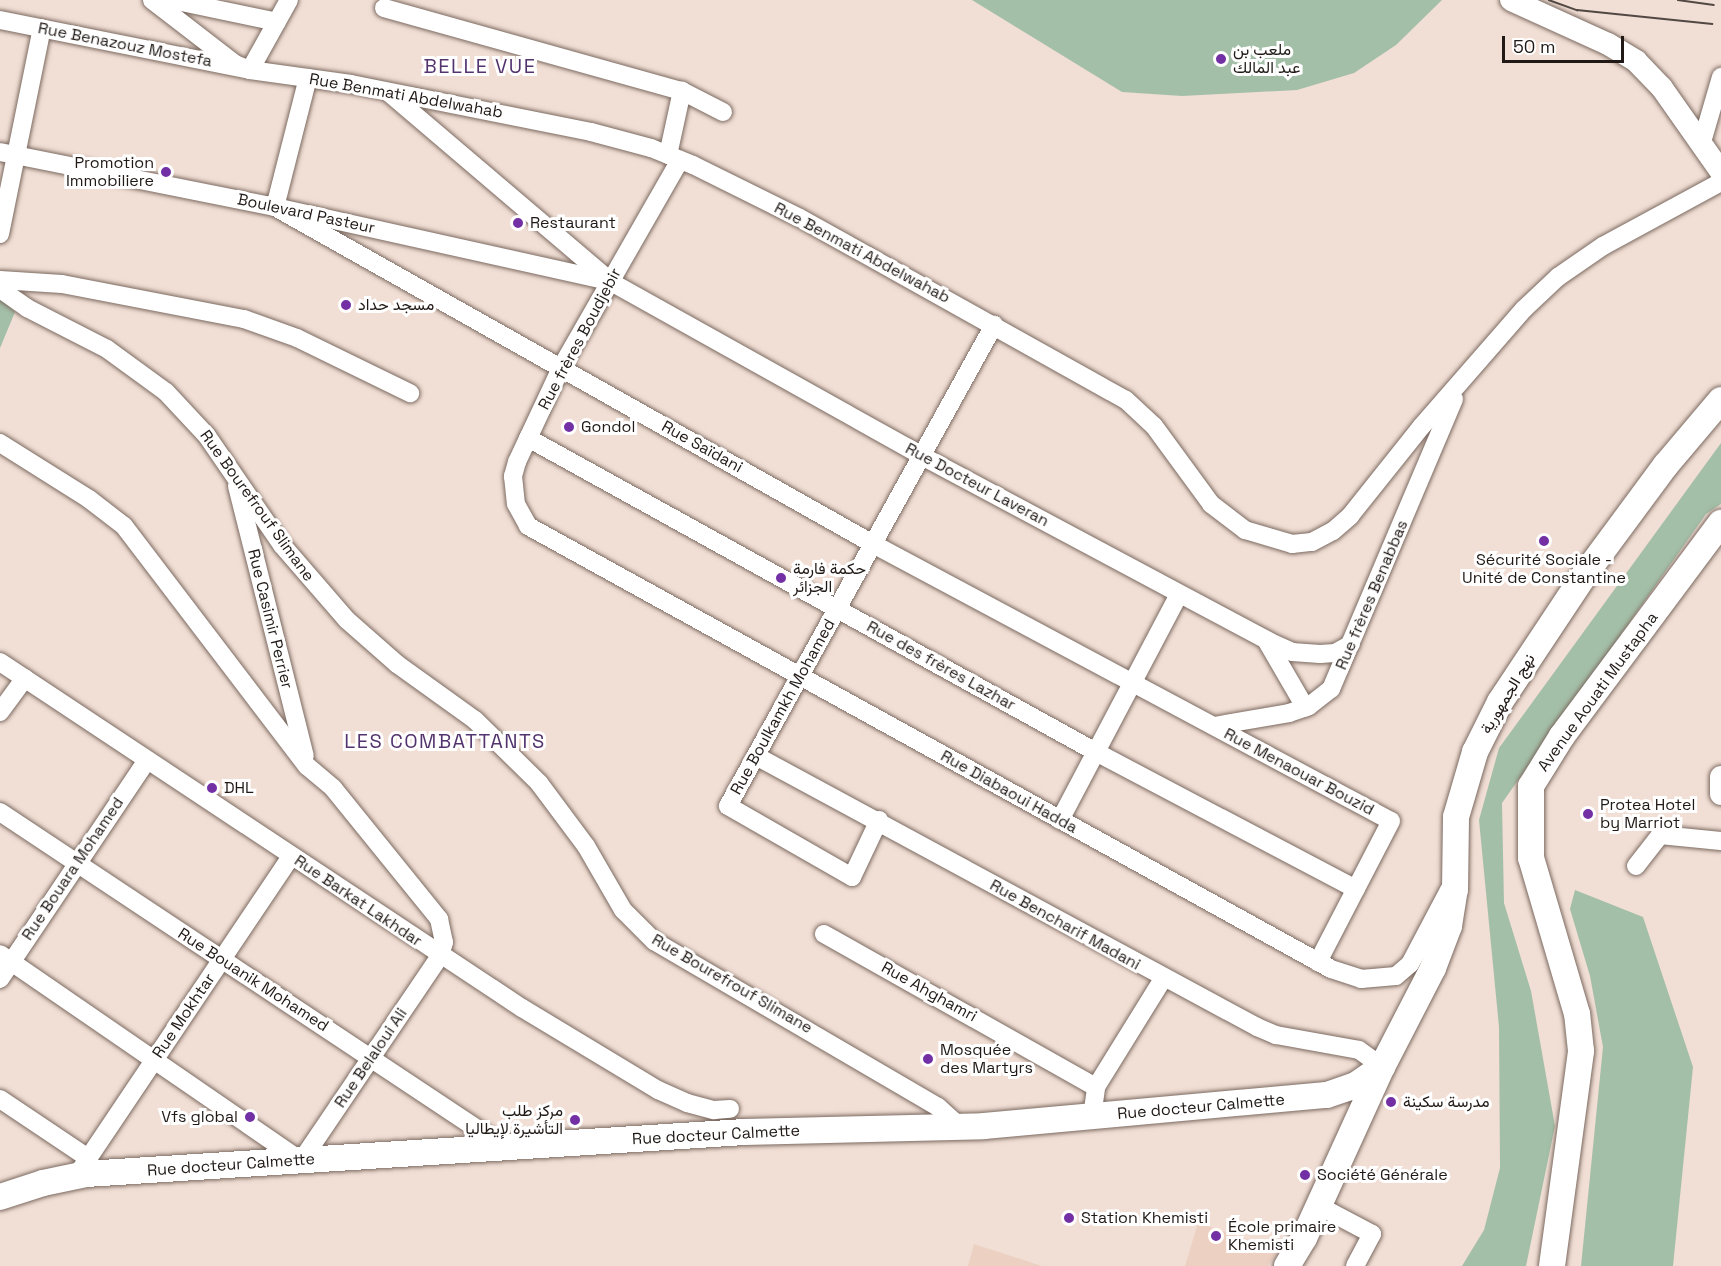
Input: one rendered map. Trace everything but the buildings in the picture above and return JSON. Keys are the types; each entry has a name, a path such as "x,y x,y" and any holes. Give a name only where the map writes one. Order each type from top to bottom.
{"main road":[{"name":"نهج الجمهورية","path":"1287,1266 1319,1206 1382,1066 1433,968 1449,926 1455,878 1456,817 1476,752 1500,702 1583,577 1666,465 1721,400"},
{"name":"Avenue Aouati Mustapha","path":"1552,1266 1581,1051 1577,1014 1531,858 1531,786 1562,736 1721,523"},
{"name":"Rue docteur Calmette","path":"0,1197 82,1167 301,1161 744,1132 961,1128 1327,1095 1356,1085 1382,1066"},
{"name":"Rue docteur Calmette","path":"0,1215 43,1182"}],"street":[{"name":"Rue Benmati Abdelwahab","path":"152,0 235,64 250,70 387,91 591,132 674,157 800,218 994,325 1142,412 1211,504 1245,530 1292,544 1312,542 1333,531 1350,516 1524,309 1558,277 1603,246 1721,182"},
{"path":"172,0 277,22"},
{"path":"250,70 289,0"},
{"path":"1510,0 1608,44 1636,61 1662,88 1721,172"},
{"path":"384,8 682,91 723,112"},
{"name":"Rue Benazouz Mostefa","path":"0,20 250,70"},
{"path":"0,234 8,154 42,28"},
{"path":"1702,142 1721,77"},
{"path":"275,207 308,78"},
{"path":"387,91 611,282"},
{"name":"Rue frères Boudjebir","path":"528,526 516,504 513,477 528,438 561,368 611,282 674,157 682,91"},
{"name":"Boulevard Pasteur","path":"8,154 275,207 611,282"},
{"name":"Rue Saïdani","path":"275,207 873,543 1131,681"},
{"path":"0,280 62,284 244,320 297,338 410,393"},
{"name":"Rue Docteur Laveran","path":"611,282 922,456 1266,640 1292,652 1320,654 1335,653 1351,644"},
{"name":"Rue Bourefrouf Slimane","path":"0,289 138,369 192,418 303,571 347,620 397,664 475,720 539,783 578,834 611,892 638,927 674,955 782,1013 938,1107 961,1128"},
{"name":"Rue Boulkamkh Mohamed","path":"879,820 852,876 728,806 994,325"},
{"name":"Rue frères Benabbas","path":"1214,726 1305,707 1331,689 1460,386"},
{"name":"Rue des frères Lazhar","path":"528,438 1094,751 1356,889"},
{"path":"0,443 88,499 124,526 307,766 333,788 439,919 444,942 440,956"},
{"name":"Rue Casimir Perrier","path":"233,473 307,766"},
{"name":"Rue Diabaoui Hadda","path":"528,526 1318,962 1361,979 1396,976 1410,964 1455,878"},
{"path":"1060,820 1094,751 1179,594"},
{"path":"1266,640 1305,707"},
{"name":"Rue Barkat Lakhdar","path":"0,662 440,956 658,1090 696,1105 730,1109"},
{"path":"0,712 25,678"},
{"name":"Rue Menaouar Bouzid","path":"1131,681 1391,821 1318,962"},
{"name":"Rue Bencharif Madani","path":"756,756 879,820 1163,979 1276,1035 1359,1050 1382,1066"},
{"name":"Rue Bouara Mohamed","path":"0,979 6,958 77,864 147,760"},
{"path":"1721,777 1721,794"},
{"name":"Rue Bouanik Mohamed","path":"0,812 506,1148"},
{"path":"1636,866 1660,835 1721,842"},
{"name":"Rue Mokhtar","path":"82,1167 291,856"},
{"name":"Rue Ahghamri","path":"824,934 1096,1087"},
{"name":"Rue Belaloui Ali","path":"301,1161 440,956"},
{"path":"6,958 155,1058 301,1161"},
{"path":"1092,1117 1096,1087 1163,979"},
{"path":"0,1099 82,1167"},
{"path":"1319,1206 1372,1234 1355,1266"}],"shaded area":[{"name":"École primaire Khemisti","path":"1198,1223 1278,1249 1268,1266 1185,1266"},
{"path":"974,1244 1042,1266 968,1266"}],"green space":[{"name":"ملعب بن عبد المالك","path":"972,0 1442,0 1396,45 1354,73 1297,90 1182,96 1122,92"},
{"path":"0,299 15,312 0,348"},
{"path":"1721,443 1721,504 1706,514 1502,803 1504,903 1531,991 1555,1126 1526,1266 1462,1266 1484,1230 1500,1168 1499,1027 1479,820 1499,748"},
{"path":"1575,890 1643,917 1693,1067 1673,1266 1581,1266 1603,1047 1590,976 1570,909"}],"tram line":[{"path":"1549,0 1577,10 1712,24"},
{"path":"1678,0 1714,5"}],"place":[{"name":"ملعب بن عبد المالك","path":"1221,59"},
{"name":"Promotion Immobiliere","path":"166,172"},
{"name":"Restaurant","path":"518,223"},
{"name":"مسجد حداد","path":"346,305"},
{"name":"Gondol","path":"569,427"},
{"name":"Sécurité Sociale - Unité de Constantine","path":"1544,541"},
{"name":"حكمة فارمة الجزائر","path":"781,578"},
{"name":"DHL","path":"212,788"},
{"name":"Protea Hotel by Marriot","path":"1588,814"},
{"name":"Mosquée des Martyrs","path":"928,1059"},
{"name":"مدرسة سكينة","path":"1391,1102"},
{"name":"Vfs global","path":"250,1117"},
{"name":"مركز طلب التأشيرة لإيطاليا","path":"575,1120"},
{"name":"Société Générale","path":"1305,1175"},
{"name":"Station Khemisti","path":"1069,1218"},
{"name":"École primaire Khemisti","path":"1216,1236"}],"district":[{"name":"BELLE VUE","path":"480,66"},
{"name":"LES COMBATTANTS","path":"445,741"}]}
